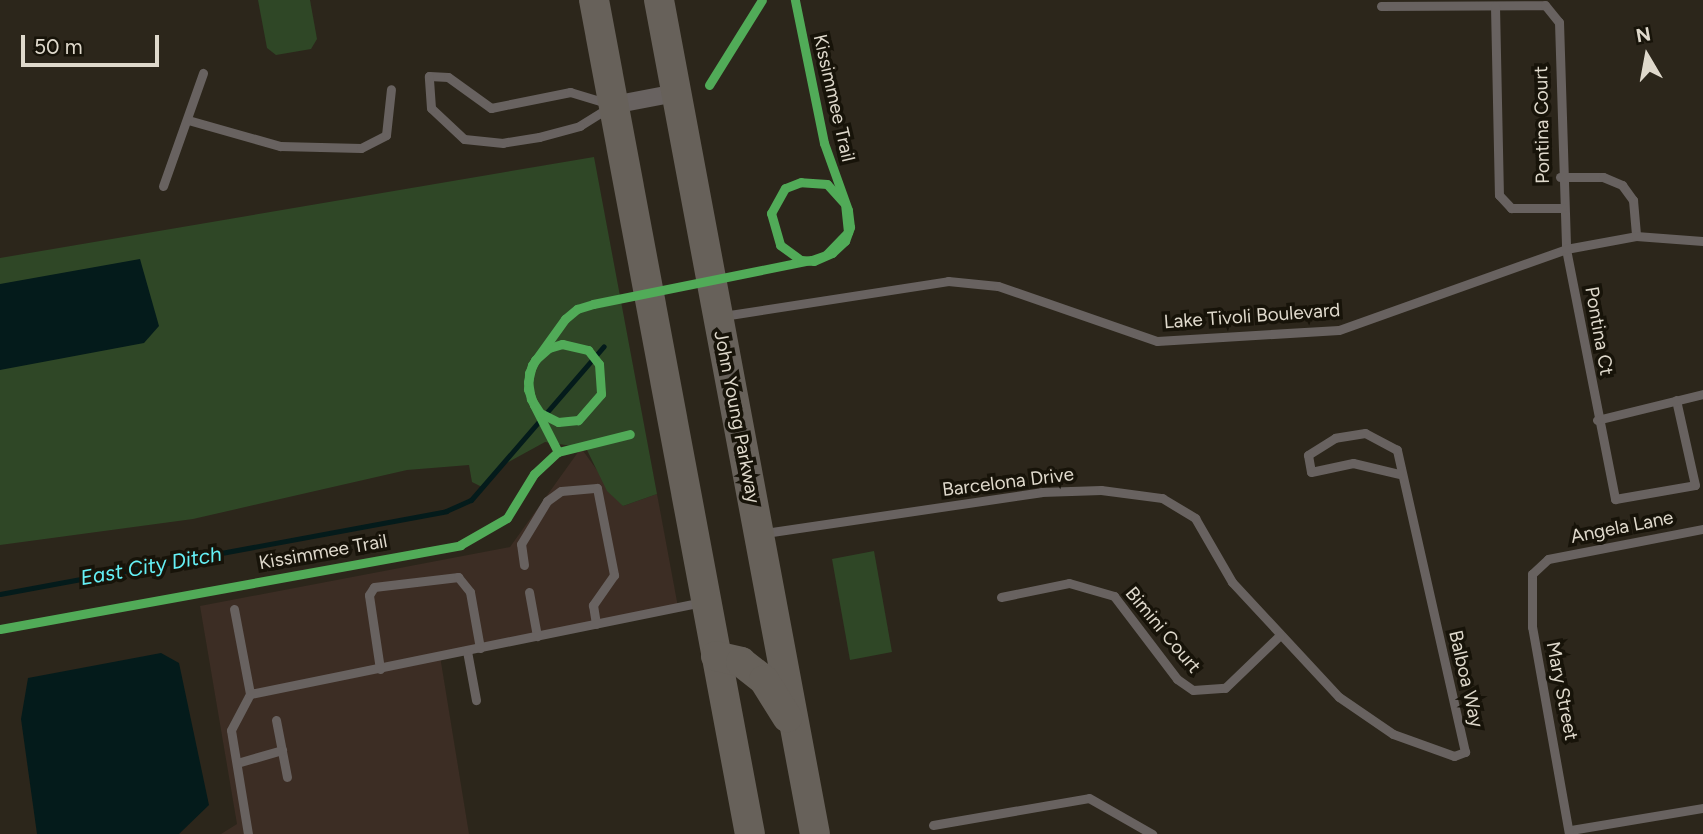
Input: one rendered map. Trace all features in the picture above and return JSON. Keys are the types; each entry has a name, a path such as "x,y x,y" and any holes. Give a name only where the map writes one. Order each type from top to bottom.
{"highway":[{"path":"594,0 750,834"},
{"name":"John Young Parkway","path":"659,0 815,834"},
{"path":"716,656 741,662 764,680 797,732"}],"street":[{"path":"613,105 677,93"}],"lane":[{"name":"Pontina Court","path":"1495,6 1545,5 1559,22 1560,177 1566,249"},
{"path":"1381,6 1495,6 1499,195 1511,208 1562,208"},
{"path":"163,186 203,73"},
{"path":"429,76 448,77 491,108 570,92 613,105 580,126 539,137 503,143 464,139 431,108 429,76"},
{"path":"188,120 280,146 361,148 386,135 391,89"},
{"path":"1560,177 1603,177 1622,185 1633,200 1636,236"},
{"name":"Lake Tivoli Boulevard","path":"718,317 948,281 998,286 1157,341 1339,330 1566,249 1636,236 1703,241"},
{"name":"Pontina Ct","path":"1566,249 1597,421 1615,499 1695,485 1676,400"},
{"path":"1597,421 1703,394"},
{"path":"1365,433 1396,450 1399,474 1353,463 1311,472 1308,455 1335,438 1365,433"},
{"name":"Balboa Way","path":"1280,635 1339,697 1393,734 1434,752 1465,752 1399,474"},
{"path":"524,565 520,544 530,523 561,491 597,488 614,575 593,605 596,624"},
{"name":"Barcelona Drive","path":"759,534 1041,492 1101,490 1163,498 1195,518 1232,582 1280,635"},
{"name":"Angela Lane","path":"1548,559 1703,529"},
{"name":"Mary Street","path":"1548,559 1531,574 1532,627 1570,832"},
{"path":"380,669 369,595 374,587 458,577 470,592 480,648"},
{"name":"Bimini Court","path":"1001,597 1069,583 1114,596 1177,679 1193,690 1225,688 1280,635"},
{"path":"529,592 537,636"},
{"path":"250,694 706,601"},
{"path":"234,609 250,694 231,730 248,834"},
{"path":"467,651 476,700"},
{"path":"276,720 286,777"},
{"path":"237,763 282,750"},
{"path":"933,825 1089,798 1152,834"},
{"path":"1570,832 1703,807"}],"shaded area":[{"path":"581,448 623,506 657,494 678,607 440,656 469,834 221,834 237,824 200,606 510,547"}],"green space":[{"path":"258,0 310,0 317,39 311,49 276,55 267,48"},
{"path":"594,157 657,494 623,506 607,491 586,448 545,442 503,465 482,487 472,482 469,465 407,470 193,519 0,545 0,258"},
{"path":"874,551 892,652 850,660 832,559"}],"water":[{"path":"140,259 159,326 144,343 0,370 0,284"},
{"path":"161,653 179,663 209,805 179,834 37,834 21,719 28,678"}],"waterway":[{"name":"East City Ditch","path":"0,594 446,511 471,500 604,346"}],"cycle path":[{"path":"709,85 762,0"},
{"name":"Kissimmee Trail","path":"558,452 534,405 528,389 529,373 535,360 549,348 562,344 588,350 599,364 601,394 578,420 558,422 540,413 531,399 528,382 532,365 565,319 577,309 593,304 812,260 826,255 848,232 845,204 827,184 801,182 785,188 771,213 780,245 801,260 814,261 832,253 845,241 850,227 848,210 824,143 795,0"},
{"name":"Kissimmee Trail","path":"0,629 460,545 507,518 534,474 558,452 630,434"}]}
